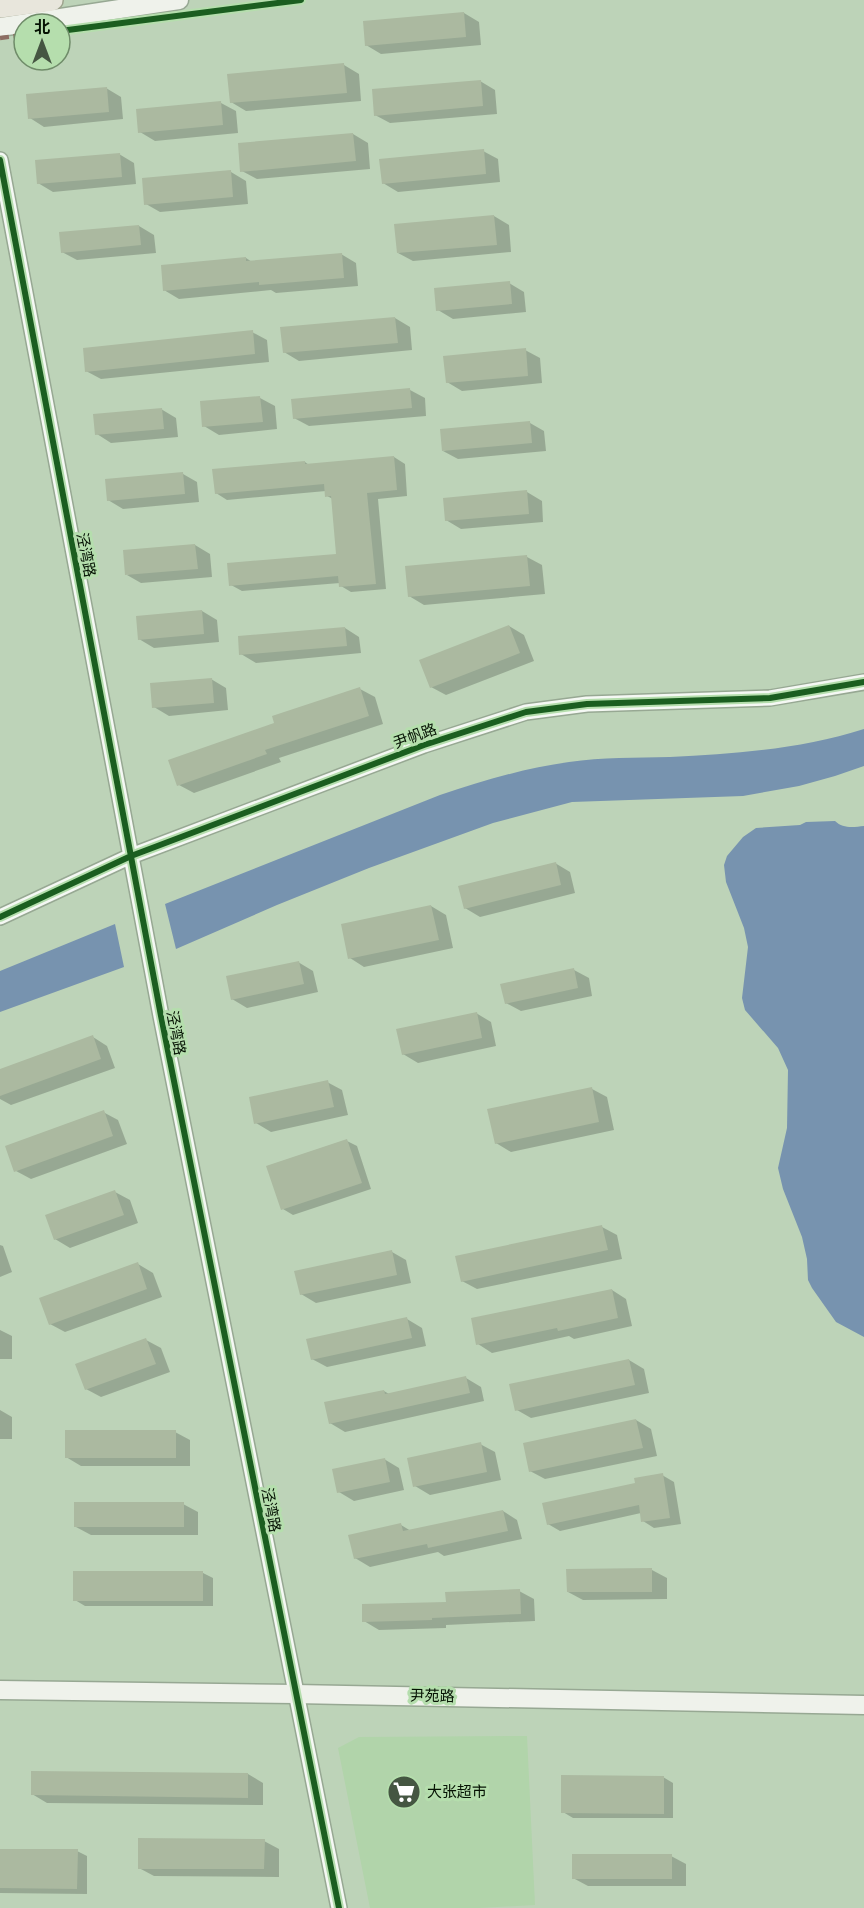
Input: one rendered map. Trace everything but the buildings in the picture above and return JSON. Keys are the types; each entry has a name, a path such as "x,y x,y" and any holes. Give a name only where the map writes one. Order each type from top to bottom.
{"highway":[{"path":"0,7 52,0"}],"main road":[{"path":"0,27 179,0"},
{"name":"尹苑路","path":"0,1690 864,1705"}],"street":[{"name":"泾湾路","path":"0,160 140,910 339,1908"},
{"name":"尹帆路","path":"0,917 130,856 424,745 526,711 587,704 770,698 864,682"}],"shaded area":[{"path":"527,1736 535,1905 479,1908 370,1908 338,1748 359,1737"}],"water":[{"path":"864,729 864,766 835,776 799,786 743,796 572,802 493,823 369,868 176,949 165,904 440,795 520,771 569,762 606,758 694,756 743,752 792,746"},
{"path":"835,821 845,826 864,826 864,1337 836,1322 808,1280 807,1259 802,1237 783,1189 778,1168 787,1128 788,1070 778,1048 745,1010 742,998 748,947 744,928 726,882 724,865 727,856 743,837 756,828"},
{"path":"115,924 124,967 0,1012 0,971"}],"marked path":[{"path":"0,38 12,36"}],"cycle path":[{"path":"72,29 301,0"},
{"path":"0,160 161,1016 339,1908"},
{"path":"0,917 131,856 424,745 526,712 587,704 770,698 864,682"}],"place":[{"name":"大张超市","path":"404,1792"}]}
